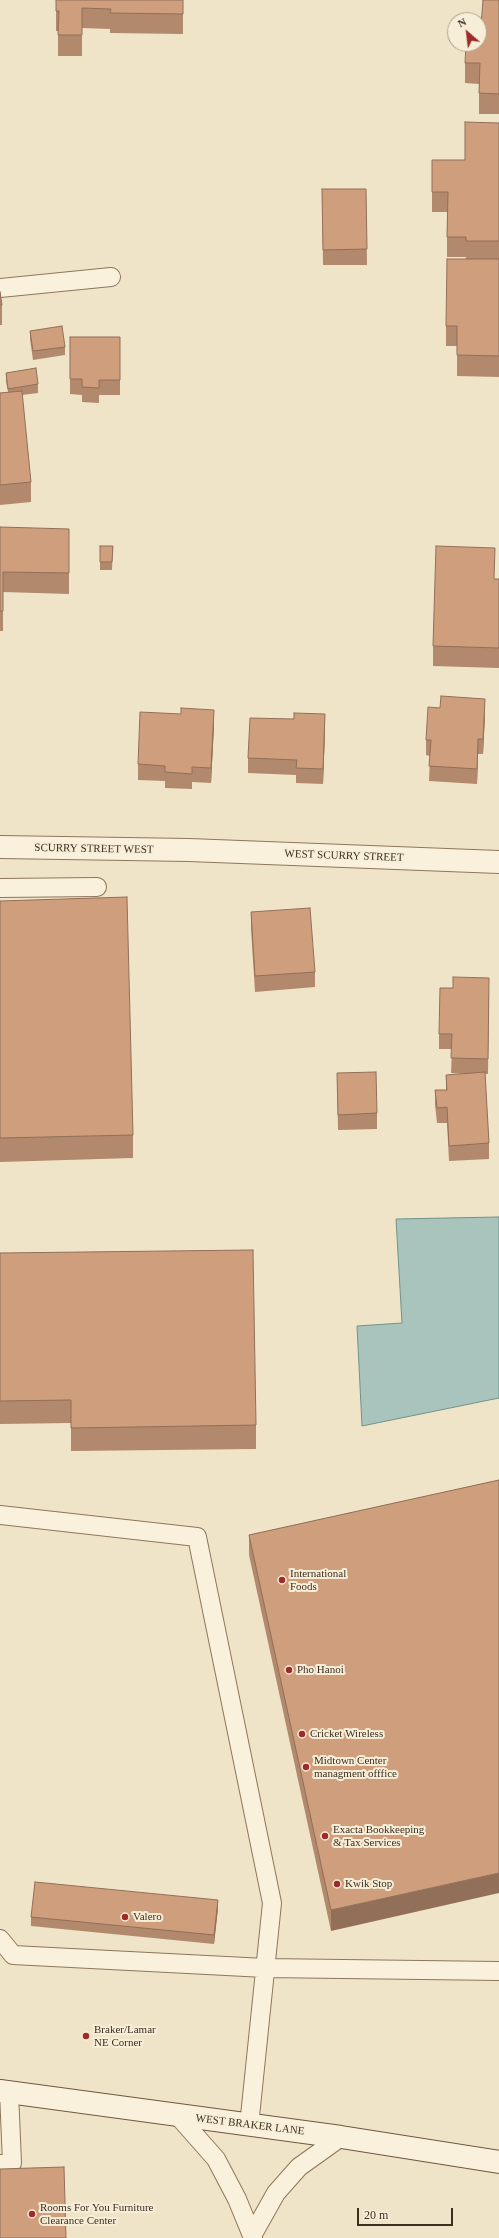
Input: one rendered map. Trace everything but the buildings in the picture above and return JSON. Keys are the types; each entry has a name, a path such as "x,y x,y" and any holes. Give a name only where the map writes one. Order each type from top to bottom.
{"street":[{"name":"SCURRY STREET WEST","path":"0,847 189,850"},
{"name":"WEST SCURRY STREET","path":"189,850 499,862"},
{"name":"WEST BRAKER LANE","path":"4,2091 248,2126 341,2137 499,2162"}],"lane":[{"path":"0,288 111,276"},
{"path":"0,888 97,887"},
{"path":"0,1515 197,1537 272,1903 248,2126"},
{"path":"0,1939 12,1955 265,1968 499,1971"},
{"path":"0,2164 12,2163 4,2091"},
{"path":"178,2116 216,2159 253,2236"},
{"path":"253,2236 276,2193 299,2167 341,2137"}],"water":[{"path":"499,1217 499,1398 362,1426 357,1326 402,1323 396,1219"}],"place":[{"name":"International Foods","path":"282,1580"},
{"name":"Pho Hanoi","path":"289,1670"},
{"name":"Cricket Wireless","path":"302,1734"},
{"name":"Midtown Center managment offfice","path":"306,1767"},
{"name":"Exacta Bookkeeping & Tax Services","path":"325,1836"},
{"name":"Kwik Stop","path":"337,1884"},
{"name":"Valero","path":"125,1917"},
{"name":"Braker/Lamar NE Corner","path":"86,2036"},
{"name":"Rooms For You Furniture Clearance Center","path":"32,2214"}]}
